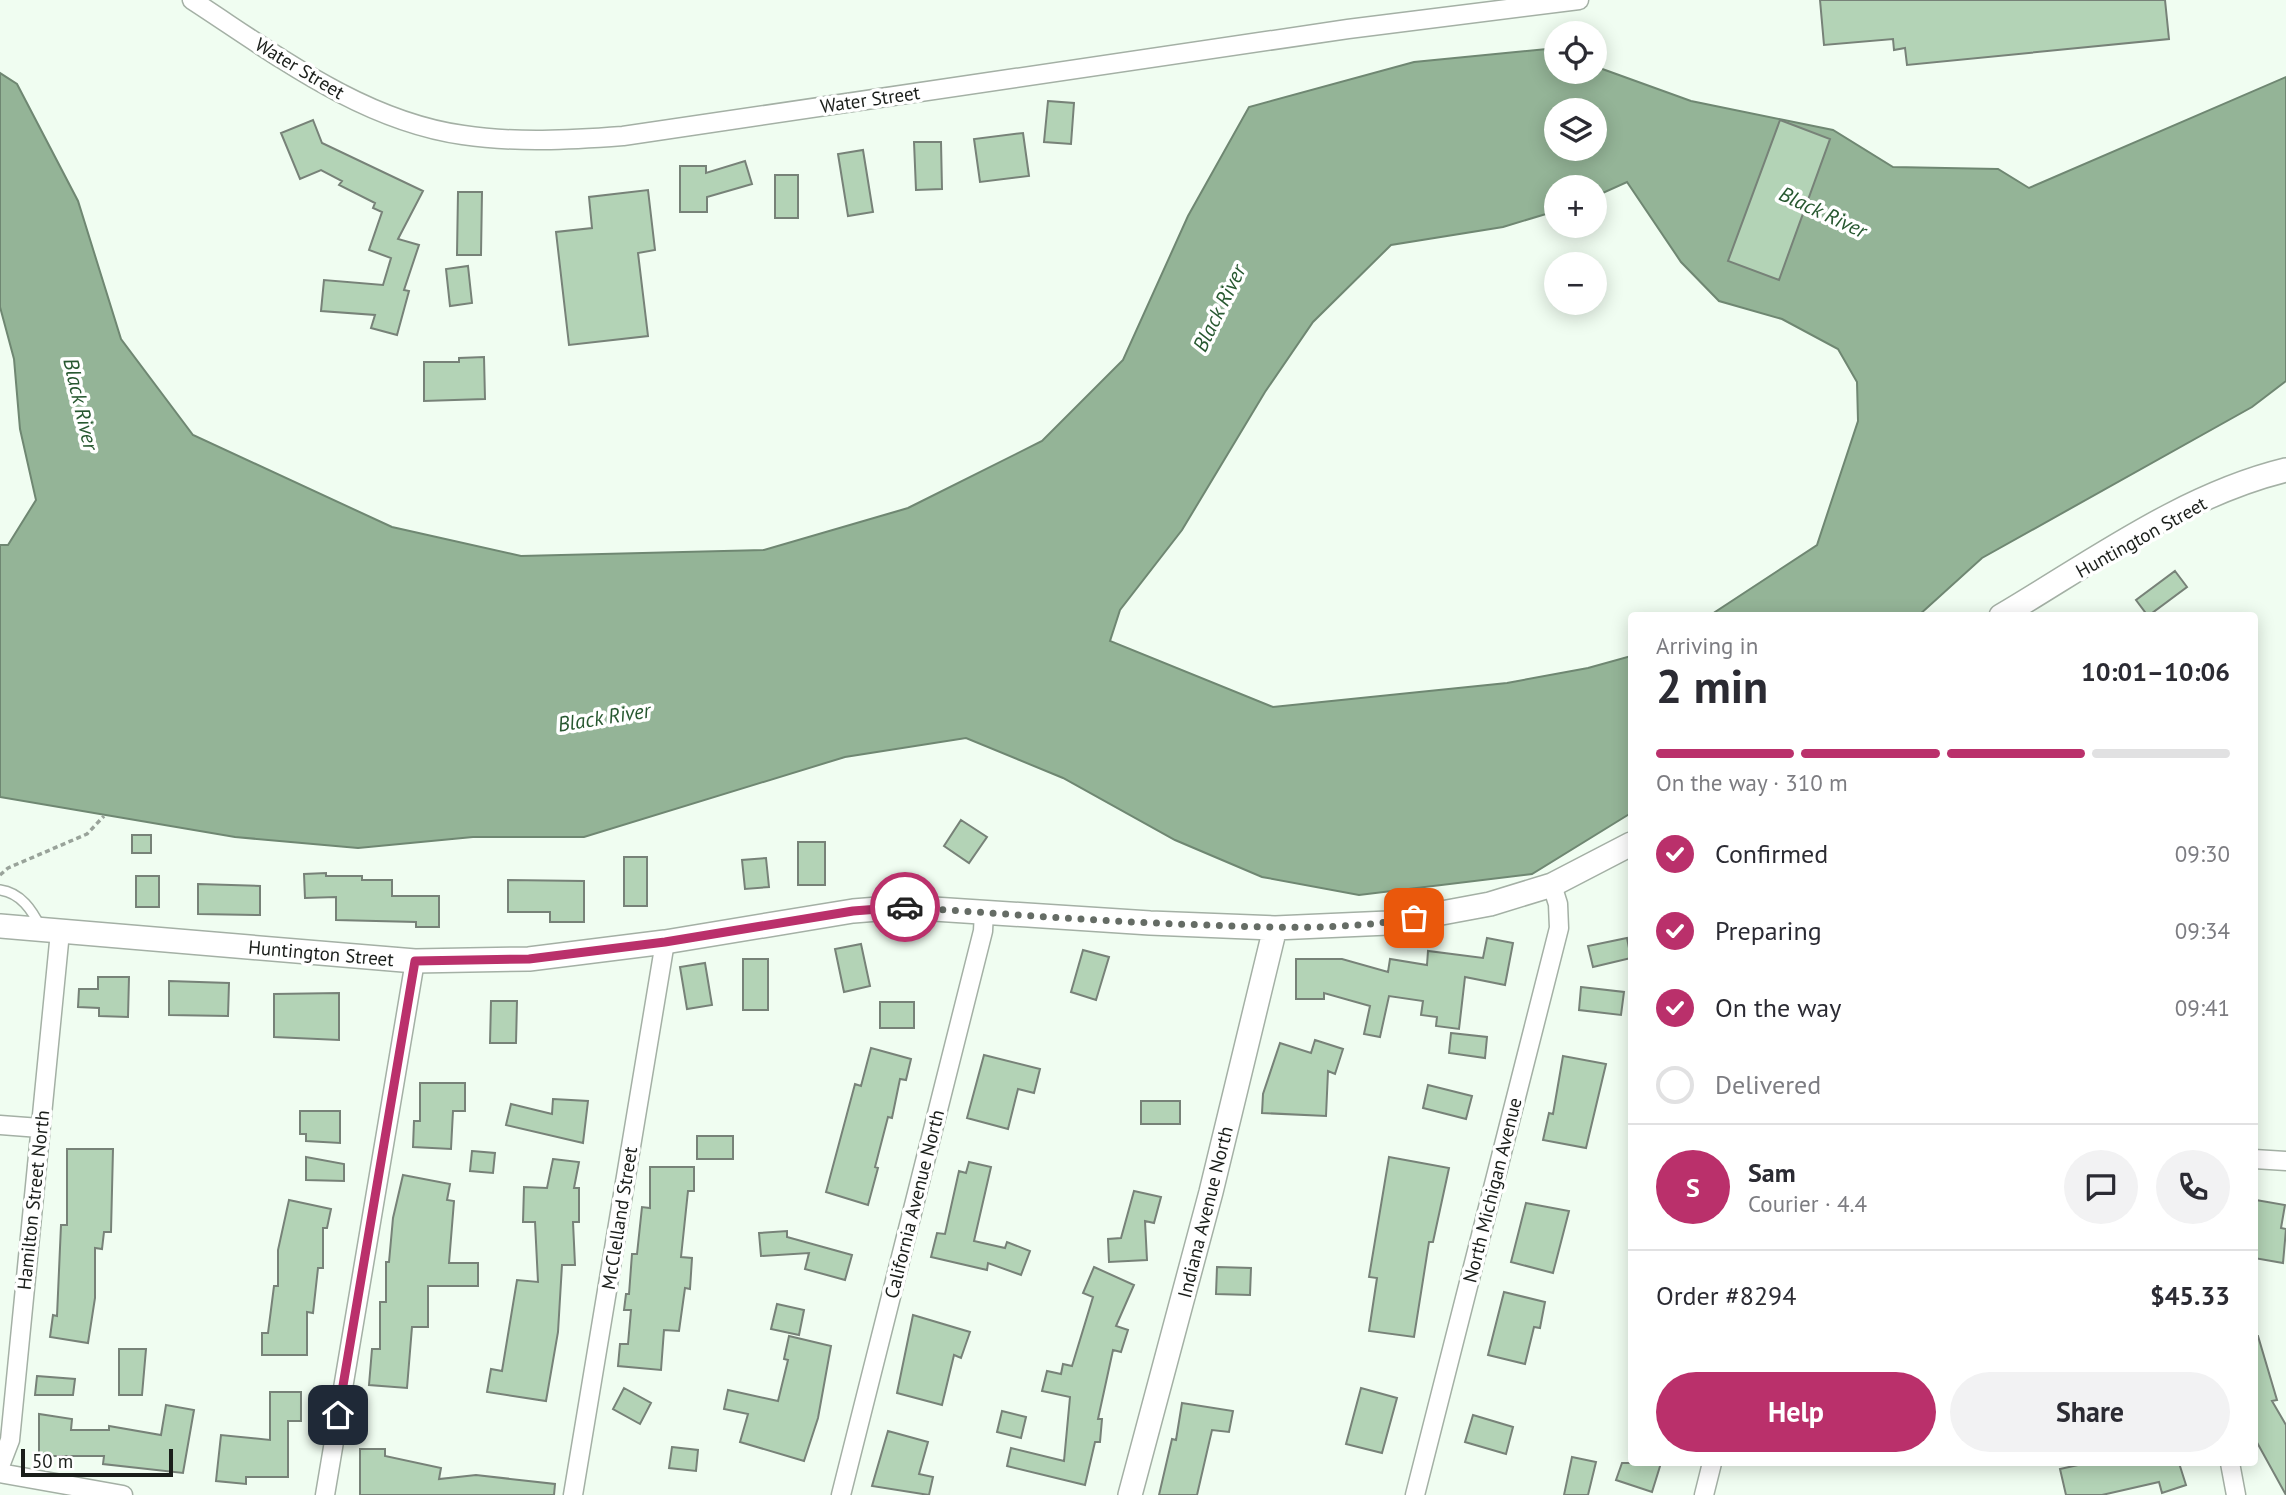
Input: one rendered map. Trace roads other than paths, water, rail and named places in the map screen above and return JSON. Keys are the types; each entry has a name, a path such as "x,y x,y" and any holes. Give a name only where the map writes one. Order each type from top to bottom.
{"street":[{"name":"Water Street","path":"192,0 318,80 383,113 461,135 554,142 623,136 1348,29 1579,0"},
{"name":"Huntington Street","path":"2008,612 2183,509 2263,476 2286,470"},
{"name":"Huntington Street","path":"0,926 415,961 529,959 665,942 853,911 903,907 1275,928 1388,923 1490,904 1552,885 1628,846"},
{"name":"North Michigan Avenue","path":"1415,1495 1559,928 1558,904 1552,885"},
{"name":"California Avenue North","path":"841,1495 983,931 984,912"},
{"name":"Indiana Avenue North","path":"1130,1495 1211,1192 1275,928"},
{"name":"Hamilton Street North","path":"0,1466 10,1440 40,1128 51,931"},
{"name":"McClelland Street","path":"573,1495 665,942"},
{"path":"325,1495 415,961"},
{"path":"0,1125 40,1128"},
{"path":"2258,1158 2286,1161"},
{"path":"1704,1495 1711,1466"},
{"path":"2231,1466 2236,1495"},
{"path":"0,1473 123,1495"}],"lane":[{"path":"0,890 14,892 51,931"}],"water":[{"name":"Black River","path":"1544,49 1544,84 1607,84 1607,71 1691,101 1833,130 1893,167 1998,169 2029,188 2286,77 2286,381 2252,407 1982,558 1922,612 1715,612 1817,545 1858,421 1857,382 1838,349 1782,319 1719,301 1681,262 1627,182 1607,191 1607,175 1544,175 1544,215 1503,227 1391,245 1313,322 1265,392 1182,530 1120,610 1110,641 1273,707 1507,683 1588,668 1628,657 1628,815 1532,874 1359,895 1262,877 1175,840 1063,778 966,738 845,757 584,837 473,837 358,848 235,837 0,797 0,545 8,545 36,500 20,429 14,359 0,307 0,73 17,84 78,201 121,339 193,435 392,527 521,556 764,550 908,508 1042,441 1123,360 1188,216 1249,107 1414,62"}]}
